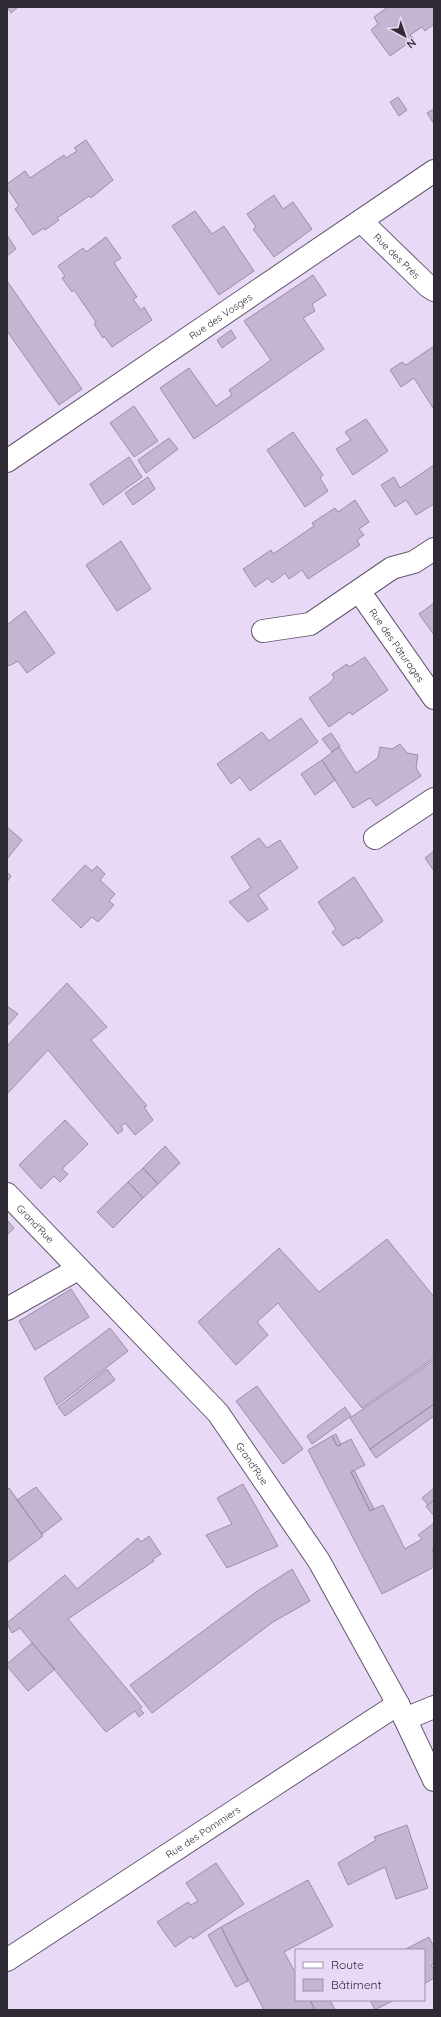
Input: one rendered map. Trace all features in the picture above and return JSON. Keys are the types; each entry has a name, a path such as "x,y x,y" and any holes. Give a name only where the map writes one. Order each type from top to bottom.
{"street":[{"name":"Rue des Vosges","path":"7,461 434,171"},
{"name":"Rue des Prés","path":"361,221 428,286 434,290"},
{"path":"263,631 310,624 392,568 414,562 434,549"},
{"name":"Rue des Pâturages","path":"360,591 434,698"},
{"path":"375,838 434,799"},
{"name":"Grand'Rue","path":"7,1194 218,1413 319,1561 402,1711 434,1780"},
{"path":"7,1309 78,1269"},
{"name":"Rue des Pommiers","path":"7,1960 402,1711 434,1707"}],"building":[{"path":"7,7 18,7 11,13"},
{"path":"388,7 434,7 434,24 425,31 422,27 410,35 414,39 390,56 371,30 378,24 374,17"},
{"path":"398,97 407,110 399,116 390,102"},
{"path":"434,109 434,124 427,113"},
{"path":"86,140 113,180 91,198 89,196 57,218 59,220 45,230 44,228 33,235 15,209 19,206 7,188 7,184 25,171 30,178 64,155 66,158 77,151 74,148"},
{"path":"274,195 283,209 293,202 312,229 274,257 253,229 256,227 247,214"},
{"path":"195,211 212,234 224,226 254,271 219,295 172,226"},
{"path":"7,235 16,249 7,256"},
{"path":"106,237 121,258 114,263 137,297 133,299 141,310 144,307 152,320 112,347 104,336 103,338 94,324 96,322 74,290 72,292 62,278 65,276 58,266 83,248 86,252"},
{"path":"313,275 326,295 312,304 315,311 303,318 324,349 194,439 160,388 189,368 216,406 232,395 229,390 271,360 244,321"},
{"path":"7,281 82,389 59,405 7,331"},
{"path":"231,330 236,338 222,348 217,340"},
{"path":"434,346 433,408 414,378 401,387 390,370 402,362 406,365"},
{"path":"134,406 158,441 134,457 110,423"},
{"path":"366,419 388,451 353,475 336,449 351,440 345,432"},
{"path":"293,432 323,475 320,478 328,491 305,507 267,450"},
{"path":"169,438 178,449 146,473 138,460"},
{"path":"129,457 142,477 103,505 90,484"},
{"path":"434,465 434,504 416,515 406,500 395,507 381,485 394,477 400,488"},
{"path":"148,477 155,489 133,505 125,493"},
{"path":"355,500 369,522 359,529 364,535 357,540 360,545 308,579 302,570 289,579 285,573 272,583 268,578 255,587 243,569 271,550 273,554 314,526 312,523 335,508 338,512"},
{"path":"121,541 151,589 117,611 86,565"},
{"path":"434,603 434,635 419,614"},
{"path":"25,611 55,653 27,673 18,661 9,666 7,663 7,625"},
{"path":"365,657 388,690 352,715 350,712 329,727 309,698 330,683 334,678 332,674 347,664 349,667"},
{"path":"301,718 318,742 250,791 240,777 231,784 217,764 262,732 269,741"},
{"path":"331,733 340,746 332,752 322,739"},
{"path":"400,744 407,753 418,755 416,768 421,776 376,806 370,798 353,808 322,760 339,747 356,773 378,758 380,747 392,749"},
{"path":"322,760 335,780 315,795 301,774"},
{"path":"7,827 22,840 7,859"},
{"path":"259,838 267,848 280,840 298,868 258,895 268,909 248,922 229,902 251,888 231,857"},
{"path":"434,851 434,871 425,858"},
{"path":"85,865 92,871 97,866 105,874 100,880 115,894 109,901 114,905 98,922 92,917 81,928 52,900"},
{"path":"7,872 11,876 7,882"},
{"path":"354,877 383,921 358,939 357,937 343,946 332,932 336,929 318,902"},
{"path":"67,983 107,1027 91,1040 147,1106 144,1107 153,1120 135,1135 125,1123 121,1127 123,1130 118,1134 48,1050 7,1094 7,1046"},
{"path":"7,1006 18,1014 7,1026"},
{"path":"65,1120 88,1144 62,1169 68,1174 60,1182 54,1176 41,1189 19,1165"},
{"path":"165,1146 180,1163 158,1184 143,1168"},
{"path":"143,1168 158,1184 143,1198 128,1182"},
{"path":"128,1182 143,1198 113,1228 97,1212"},
{"path":"7,1220 14,1228 7,1235"},
{"path":"387,1239 434,1297 434,1358 362,1408 278,1303 257,1322 268,1335 236,1365 198,1322 279,1248 319,1292"},
{"path":"71,1289 89,1317 35,1350 19,1321"},
{"path":"110,1328 128,1351 57,1405 44,1378"},
{"path":"434,1360 434,1404 370,1449 350,1418"},
{"path":"107,1369 115,1380 65,1416 58,1407"},
{"path":"257,1386 303,1449 283,1464 236,1401"},
{"path":"434,1404 434,1416 376,1458 370,1449"},
{"path":"345,1407 351,1416 312,1444 307,1436"},
{"path":"336,1434 341,1445 337,1446 332,1436"},
{"path":"332,1436 337,1446 351,1439 365,1465 351,1472 370,1511 383,1505 405,1549 422,1539 418,1535 434,1523 434,1549 432,1550 434,1554 434,1567 382,1594 308,1450"},
{"path":"354,1470 374,1509 370,1511 351,1472"},
{"path":"243,1484 278,1546 227,1568 206,1535 232,1524 217,1498"},
{"path":"36,1487 62,1519 42,1534 17,1500"},
{"path":"9,1488 43,1536 7,1563 7,1490"},
{"path":"434,1488 434,1500 428,1505 422,1498"},
{"path":"434,1500 434,1516 426,1506"},
{"path":"149,1536 161,1554 153,1559 154,1561 68,1619 142,1707 140,1709 144,1713 139,1717 135,1711 106,1732 20,1628 12,1633 7,1623 65,1575 77,1589 138,1538 141,1542"},
{"path":"292,1569 310,1601 273,1622 152,1713 130,1685 256,1592"},
{"path":"32,1643 55,1669 28,1691 7,1666 7,1664"},
{"path":"407,1825 428,1888 396,1899 385,1867 348,1885 338,1863 376,1840 374,1837"},
{"path":"216,1863 244,1904 193,1939 191,1936 175,1947 157,1922 188,1902 191,1905 198,1901 186,1883"},
{"path":"308,1880 333,1926 284,1952 295,1972 295,2001 310,2001 315,2010 264,2010 221,1927"},
{"path":"221,1927 248,1981 236,1987 208,1935"},
{"path":"429,1937 434,1947 434,1964 431,1965 434,1970 434,1978 425,1983 425,1949 406,1949"},
{"path":"310,2001 330,2001 335,2010 315,2010"},
{"path":"370,2001 392,2001 375,2010"}]}
